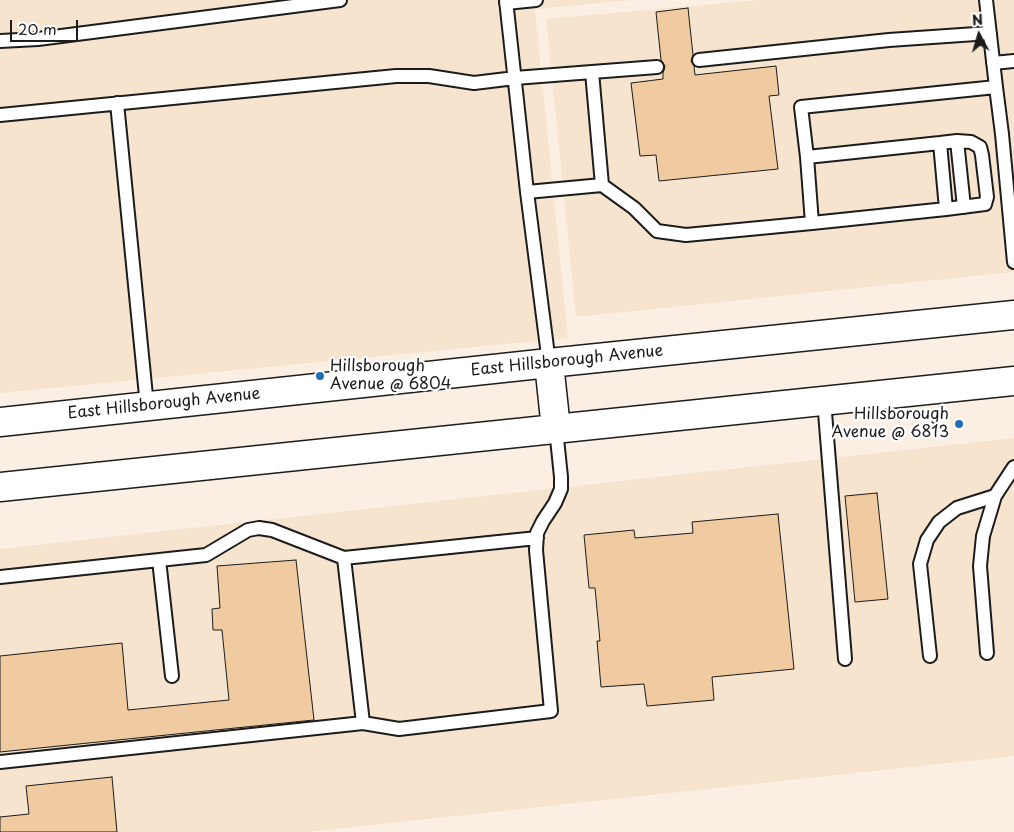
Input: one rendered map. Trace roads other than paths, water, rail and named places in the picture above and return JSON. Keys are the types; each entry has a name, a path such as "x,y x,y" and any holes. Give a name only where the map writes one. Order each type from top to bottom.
{"main road":[{"name":"East Hillsborough Avenue","path":"0,422 1014,315"},
{"path":"549,363 556,429"},
{"path":"0,487 1014,381"}],"lane":[{"path":"0,41 38,38 340,0"},
{"path":"536,0 506,1 527,192 549,363"},
{"path":"986,0 1002,134 1014,262"},
{"path":"699,60 889,40 990,32"},
{"path":"993,63 1014,61"},
{"path":"0,115 396,76 429,76 474,83 657,67"},
{"path":"592,72 602,185"},
{"path":"812,222 801,106 996,88"},
{"path":"117,103 147,406"},
{"path":"527,192 602,185 634,208 658,231 686,235 964,207 985,204 987,197 980,147 971,142 957,141 807,157"},
{"path":"957,141 964,207"},
{"path":"940,143 946,209"},
{"path":"824,400 845,659"},
{"path":"0,762 363,723 399,729 551,711 536,550 537,538 543,521 555,503 561,489 556,429"},
{"path":"987,654 980,566 983,536 995,496 1014,467"},
{"path":"930,656 920,564 927,540 939,522 956,508 995,496"},
{"path":"0,577 206,555 248,530 259,528 272,530 344,558 537,538"},
{"path":"344,558 363,723"},
{"path":"159,560 172,676"}],"place":[{"name":"Hillsborough Avenue @ 6804","path":"320,376"},
{"name":"Hillsborough Avenue @ 6813","path":"959,424"}]}
